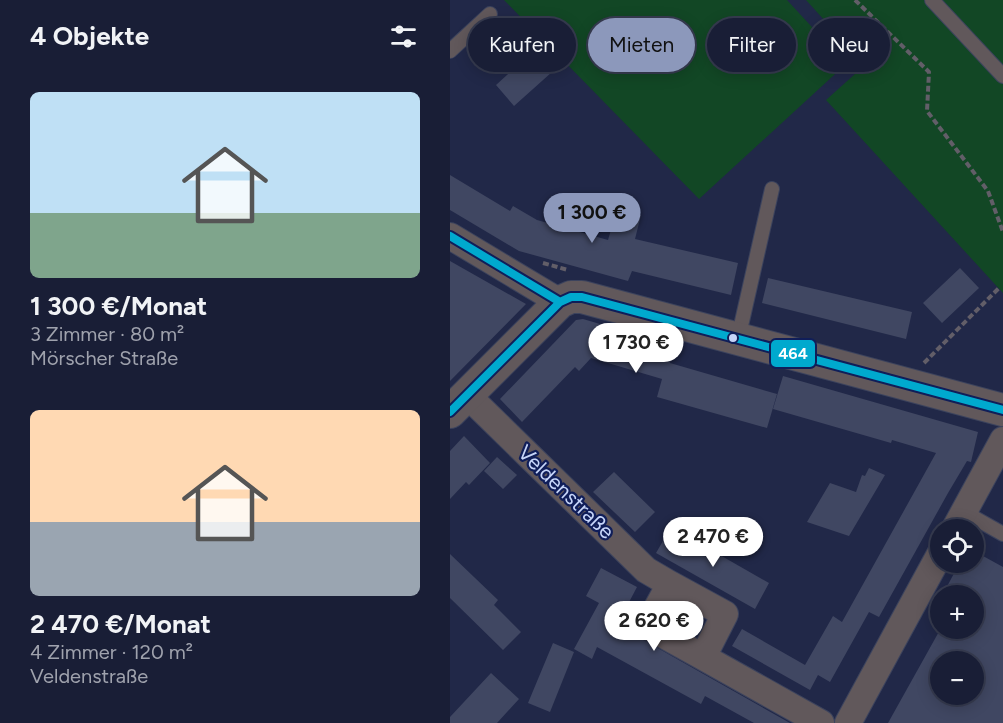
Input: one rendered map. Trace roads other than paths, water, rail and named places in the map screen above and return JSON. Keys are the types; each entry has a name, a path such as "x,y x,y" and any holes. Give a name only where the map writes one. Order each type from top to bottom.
{"street":[{"path":"450,236 560,302"},
{"path":"458,403 560,302 571,297 582,297 1003,410"},
{"name":"Veldenstraße","path":"458,403 646,570 725,615 703,657"},
{"path":"960,519 1003,440"},
{"path":"848,723 930,572"},
{"path":"670,584 647,626 821,723"}],"lane":[{"path":"932,0 1003,76"},
{"path":"450,51 489,14"},
{"path":"738,339 772,189"},
{"path":"984,528 1003,534"}]}
